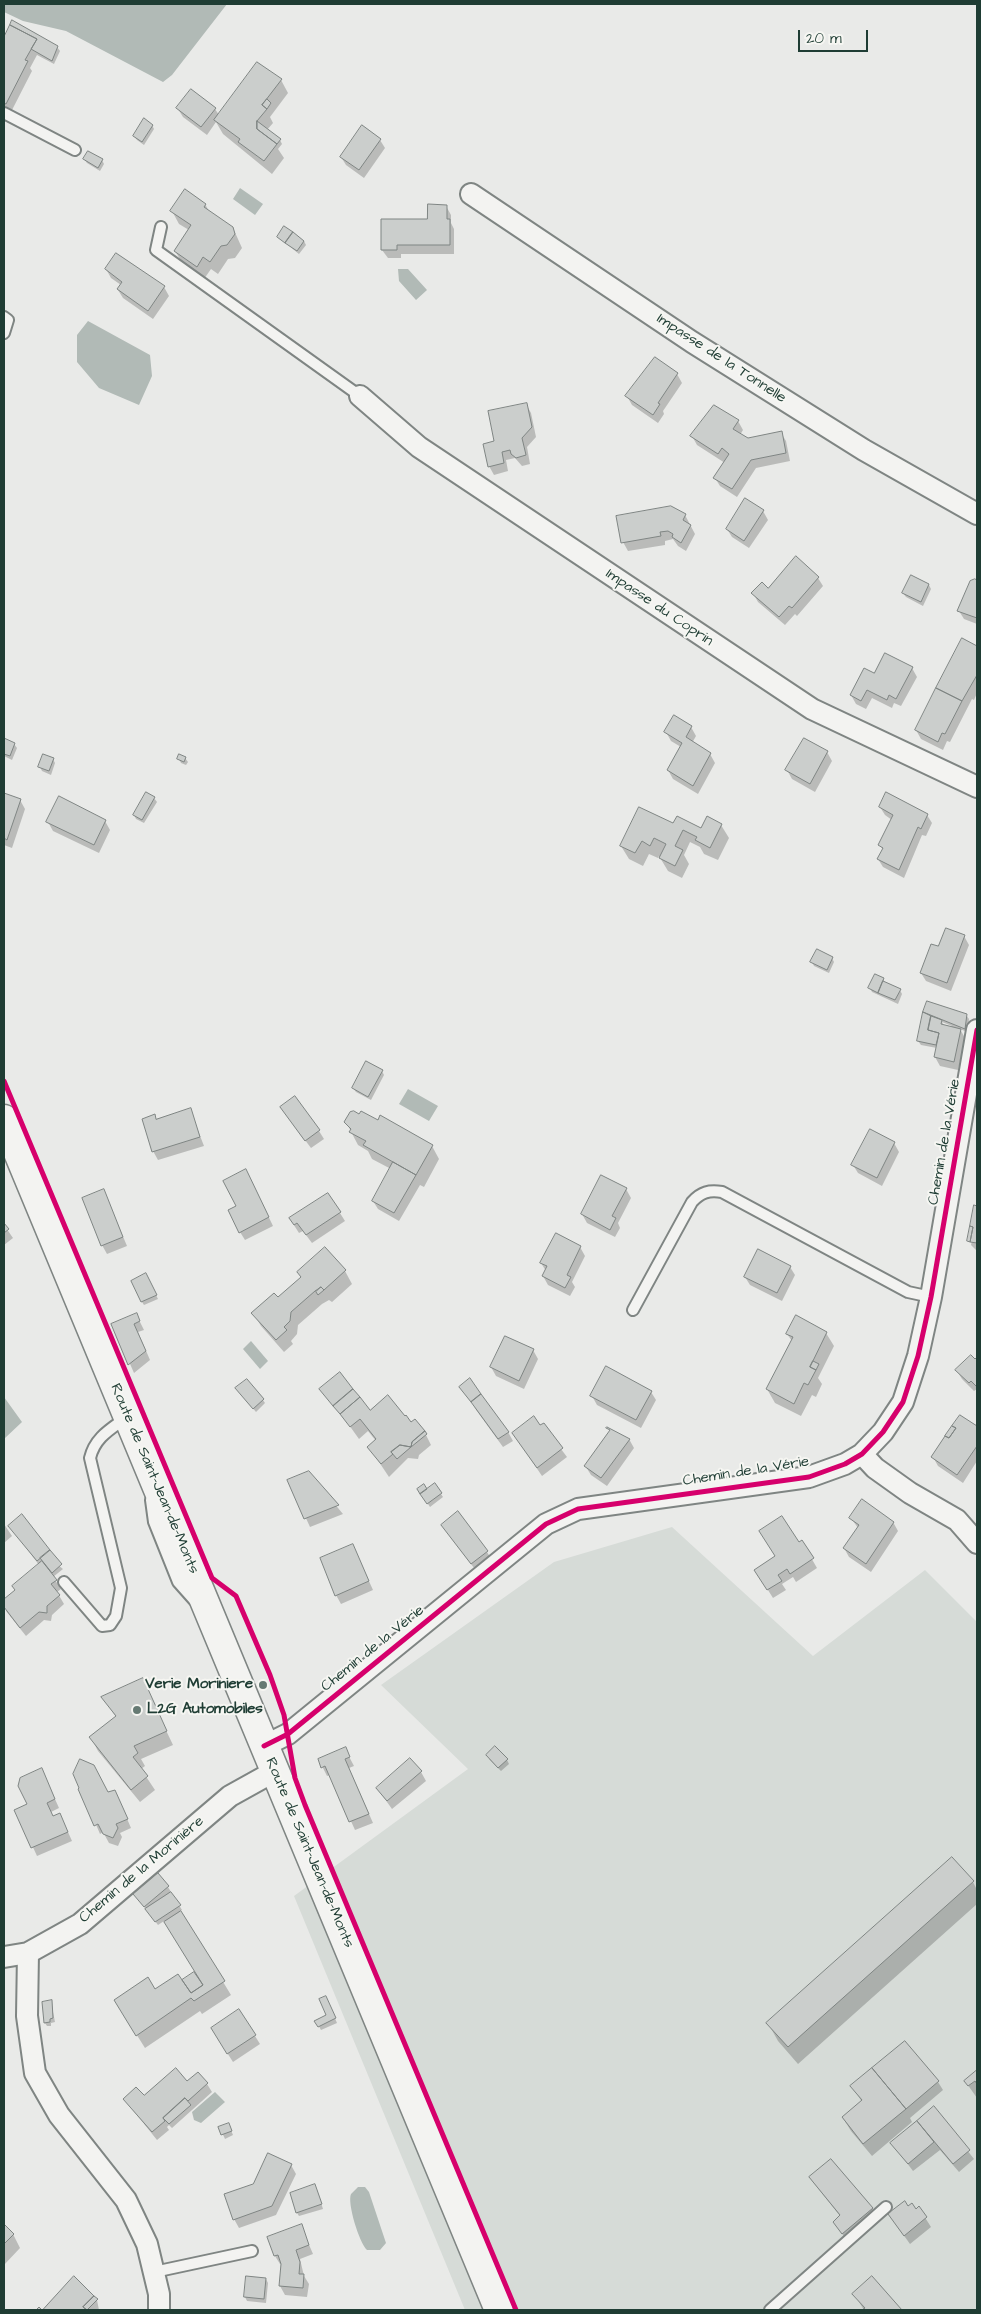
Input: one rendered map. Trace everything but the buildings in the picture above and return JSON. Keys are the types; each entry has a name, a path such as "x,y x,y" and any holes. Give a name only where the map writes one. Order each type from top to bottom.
{"main road":[{"name":"Route de Saint-Jean-de-Monts","path":"4,1119 499,2310"}],"street":[{"name":"Impasse de la Tonnelle","path":"471,194 700,348 864,450 977,514"},
{"name":"Impasse du Coprin","path":"360,396 419,447 812,709 977,787"},
{"name":"Chemin de la Vérie","path":"264,1746 288,1734 546,1524 578,1509 809,1476 846,1464 862,1454 883,1432 903,1402 918,1356 931,1297 977,1030"},
{"path":"862,1454 875,1468 910,1493 957,1520 977,1543"},
{"name":"Chemin de la Morinière","path":"4,1957 28,1953 80,1924 230,1796 275,1771"},
{"path":"28,1953 27,2016 36,2073 59,2115 126,2200 147,2244 159,2294 159,2310"}],"lane":[{"path":"4,113 75,150"},
{"path":"161,227 156,250 360,396"},
{"path":"4,333 6,318"},
{"path":"633,1310 692,1202 706,1191 722,1192 908,1292 931,1297"},
{"path":"64,1582 94,1620 102,1626 110,1625 116,1616 121,1588 90,1458 92,1448 98,1438 128,1417"},
{"path":"770,2310 886,2207"},
{"path":"154,2272 252,2250"}],"shaded area":[{"path":"4,4 227,4 172,75 163,82 66,31 23,21 4,12"},
{"path":"240,188 263,204 255,215 233,199"},
{"path":"398,269 408,269 427,290 416,300 399,281"},
{"path":"88,321 150,355 152,376 139,405 99,388 77,362 77,335"},
{"path":"408,1089 438,1106 429,1121 399,1104"},
{"path":"251,1341 268,1361 260,1369 243,1349"},
{"path":"4,1397 22,1422 4,1439"},
{"path":"672,1527 813,1656 925,1570 977,1622 977,2310 465,2310 294,1896 468,1769 381,1685 554,1562"},
{"path":"215,2092 225,2102 201,2123 194,2120 192,2112"},
{"path":"358,2187 365,2187 369,2192 386,2243 380,2250 367,2250 357,2231 350,2199 351,2194"}],"cycle path":[{"path":"264,1746 288,1734 546,1524 578,1509 809,1477 845,1464 862,1454 883,1432 903,1402 918,1356 931,1297 977,1030"},
{"path":"4,1081 212,1578 236,1596 270,1675 284,1715 295,1778 305,1805 516,2310"}],"place":[{"name":"Verie Moriniere","path":"263,1685"},
{"name":"L2G Automobiles","path":"137,1710"}]}
